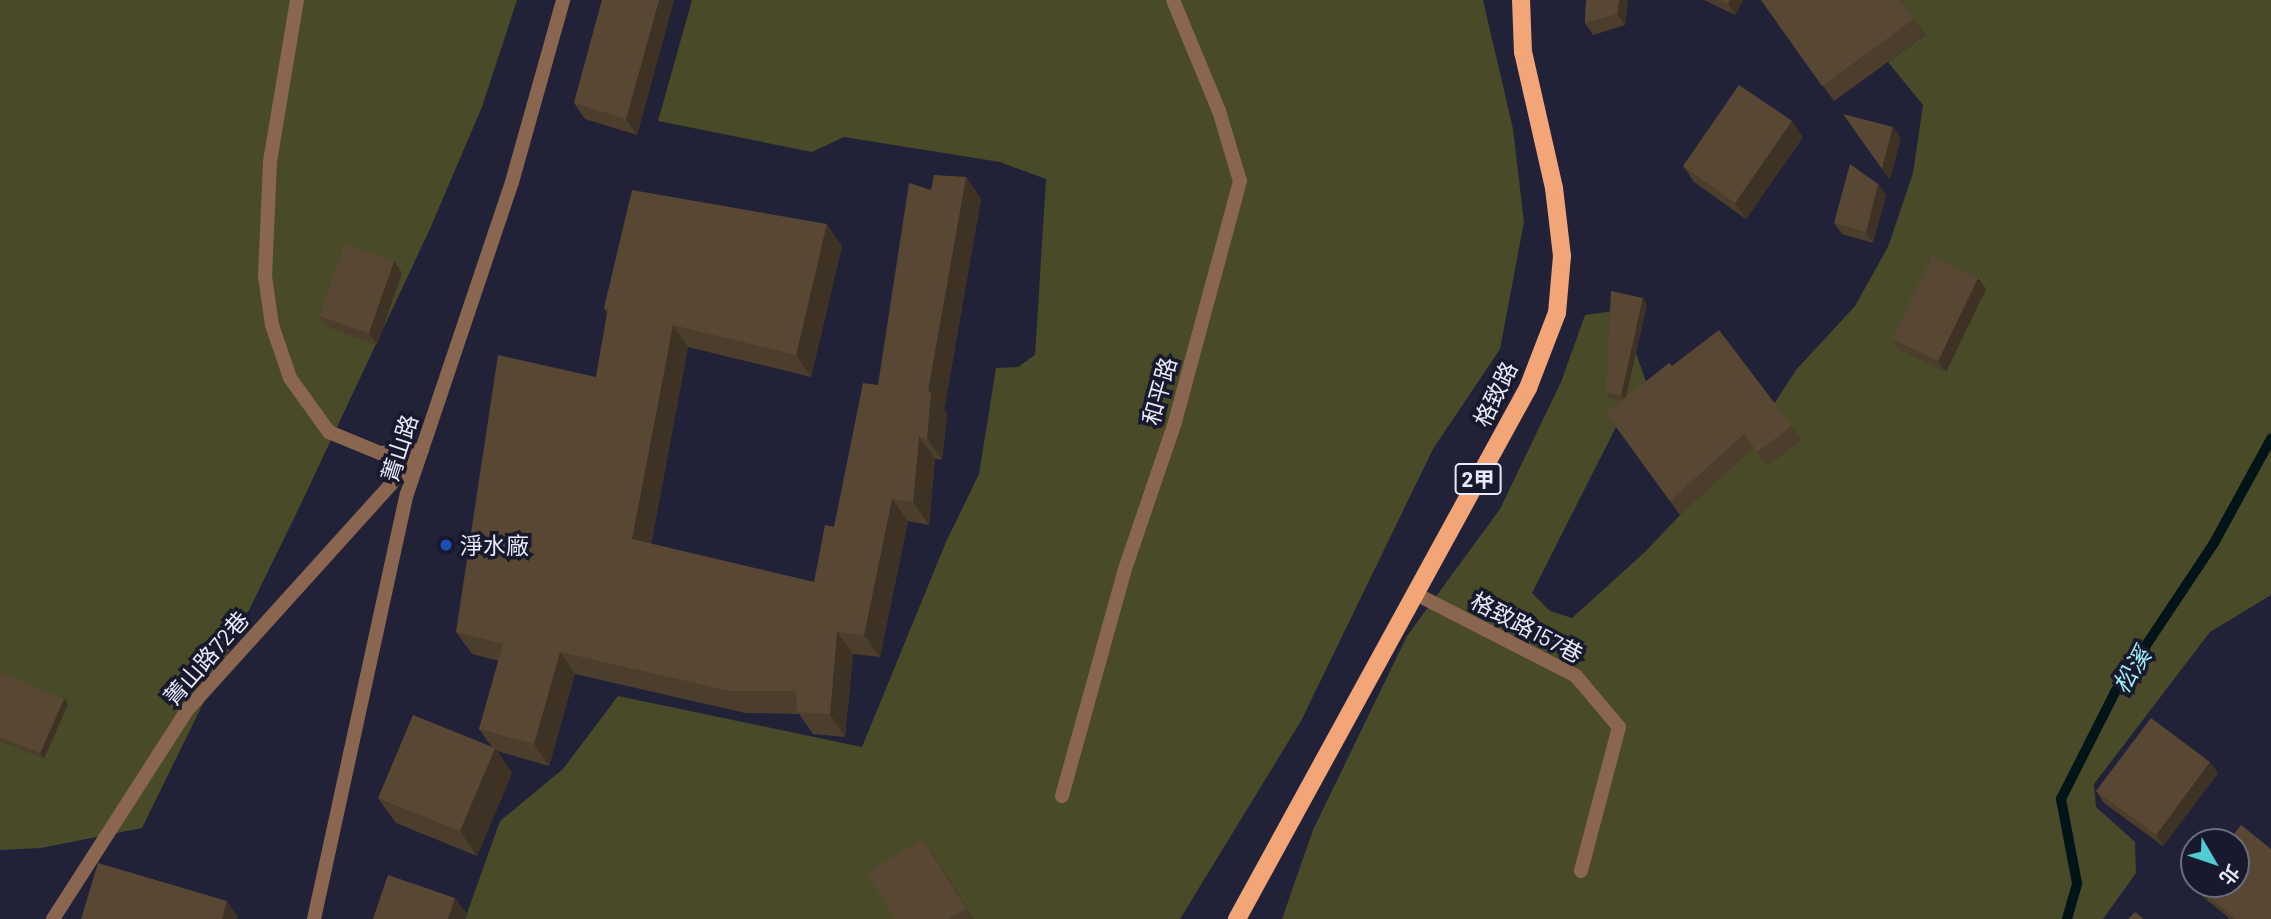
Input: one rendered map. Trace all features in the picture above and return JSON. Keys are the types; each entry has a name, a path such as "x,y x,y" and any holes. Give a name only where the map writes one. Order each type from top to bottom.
{"main road":[{"name":"格致路","path":"1237,919 1528,388 1557,313 1562,256 1554,188 1523,52 1521,0"}],"street":[{"path":"297,0 270,162 265,276 272,325 290,377 329,432 380,453 422,450"},
{"name":"菁山路","path":"314,919 407,494 512,182 563,0"},
{"name":"和平路","path":"1062,796 1124,572 1175,422 1240,181 1219,111 1173,0"},
{"name":"菁山路72巷","path":"53,919 188,709 422,450"},
{"name":"格致路157巷","path":"1416,594 1576,676 1619,727 1581,871"}],"green space":[{"path":"0,0 517,0 482,107 429,231 300,506 142,828 41,848 0,850"},
{"path":"692,0 1483,0 1513,129 1524,222 1500,349 1433,449 1301,721 1180,919 465,919 500,821 563,769 618,696 862,747 946,542 979,474 996,368 1018,367 1035,355 1046,179 1000,162 844,137 812,152 658,121"},
{"path":"1900,0 2271,0 2271,595 2210,632 2094,784 2096,807 2135,842 2136,873 2103,919 1282,919 1313,830 1407,636 1500,509 1561,382 1585,315 1614,311 1612,350 1636,353 1652,399 1616,427 1532,593 1550,611 1572,618 1645,552 1680,515 1774,404 1796,370 1855,306 1888,247 1913,173 1923,105 1888,62 1925,35"}],"building":[{"path":"602,0 659,0 626,119 574,103"},
{"path":"1586,0 1619,0 1617,14 1585,23"},
{"path":"1761,0 1900,0 1914,19 1822,86"},
{"path":"1739,85 1792,121 1735,203 1683,166"},
{"path":"1843,114 1893,127 1882,169"},
{"path":"1850,164 1878,184 1866,232 1834,223"},
{"path":"934,175 966,177 928,391 931,392 927,438 919,437 913,502 892,499 864,635 837,632 830,714 797,712 796,691 730,691 560,652 534,744 479,729 503,644 456,632 498,355 596,377 608,309 604,308 632,190 827,224 796,355 673,325 632,539 814,582 825,525 834,527 863,383 878,385 909,183 931,190"},
{"path":"344,244 394,261 369,333 319,316"},
{"path":"1932,255 1978,278 1938,361 1892,339"},
{"path":"1611,291 1643,298 1621,395 1606,393"},
{"path":"1719,330 1792,426 1757,452 1744,434 1670,501 1606,413 1669,363 1672,366"},
{"path":"0,672 64,699 40,753 0,737"},
{"path":"413,715 495,748 460,831 378,798"},
{"path":"2151,718 2210,762 2156,835 2096,791"},
{"path":"2250,832 2271,849 2271,919 2236,919 2210,898 2250,898"},
{"path":"922,838 966,908 949,919 895,919 867,873"},
{"path":"98,863 227,901 222,919 81,919"},
{"path":"388,875 455,898 448,919 373,919"},
{"path":"2135,912 2144,919 2128,919"}],"waterway":[{"name":"松溪","path":"2067,919 2077,883 2061,799 2115,692 2214,543 2271,439"}],"place":[{"name":"淨水廠","path":"446,545"}]}
